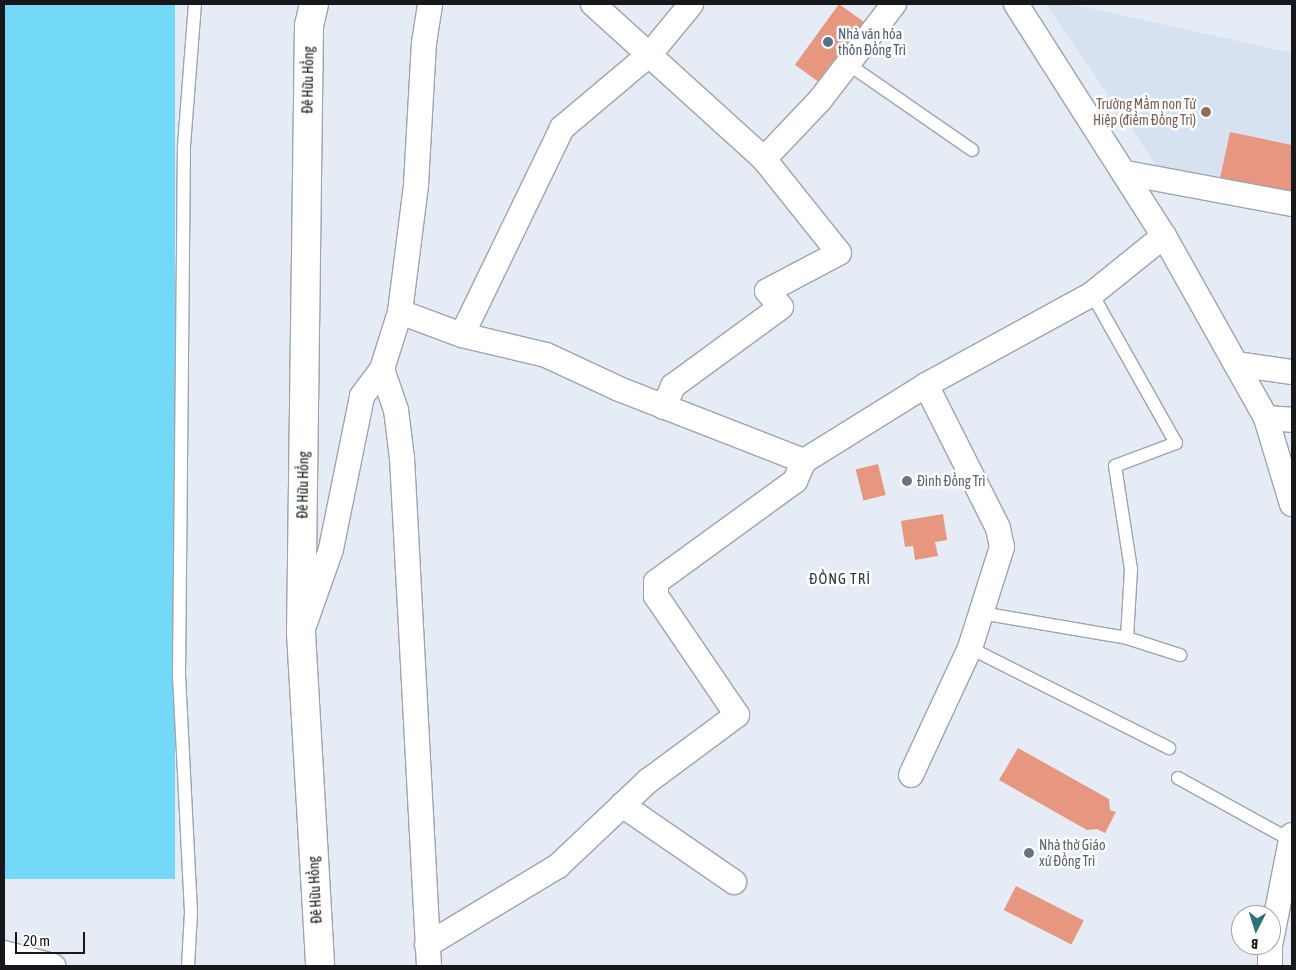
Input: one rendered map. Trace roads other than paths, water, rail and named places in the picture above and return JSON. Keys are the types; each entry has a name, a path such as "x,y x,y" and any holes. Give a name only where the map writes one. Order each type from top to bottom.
{"main road":[{"name":"Đê Hữu Hồng","path":"314,4 309,25 301,633 320,966"}],"street":[{"path":"301,633 331,549 362,396 382,369 400,312 416,185 424,43 430,4"},
{"path":"593,4 764,159 839,253 766,291 780,307 674,386 664,407"},
{"path":"462,335 562,128 650,54 691,4"},
{"path":"764,159 820,100 894,4"},
{"path":"1016,4 1126,173 1164,236 1266,418 1292,504"},
{"path":"1126,173 1292,204"},
{"path":"428,956 558,866 648,781 737,715 656,596 656,582 795,481 804,461 926,385 1092,294 1164,236"},
{"path":"400,312 462,335 546,355 664,407 804,461"},
{"path":"1236,364 1292,372"},
{"path":"382,369 396,410 402,458 428,956"},
{"path":"911,776 970,648 1002,547 998,528 926,385"},
{"path":"1266,418 1292,420"},
{"path":"622,805 734,882"},
{"path":"1278,905 1291,838"},
{"path":"4,953 53,966"}],"lane":[{"path":"188,966 191,912 179,674 184,146 195,4"},
{"path":"848,64 972,150"},
{"path":"1092,294 1176,443 1115,466 1131,570 1127,638"},
{"path":"981,613 1127,638 1180,656"},
{"path":"970,648 1169,748"},
{"path":"1178,778 1291,838"}],"water":[{"path":"4,4 175,4 175,879 4,879"}],"place":[{"name":"Nhà văn hóa thôn Đồng Trì","path":"828,42"},
{"name":"Trường Mầm non Tứ Hiệp (điểm Đồng Trì)","path":"1206,112"},
{"name":"Đình Đồng Trì","path":"907,481"},
{"name":"Nhà thờ Giáo xứ Đồng Trì","path":"1029,853"}],"district":[{"name":"ĐỒNG TRÌ","path":"840,579"}]}
